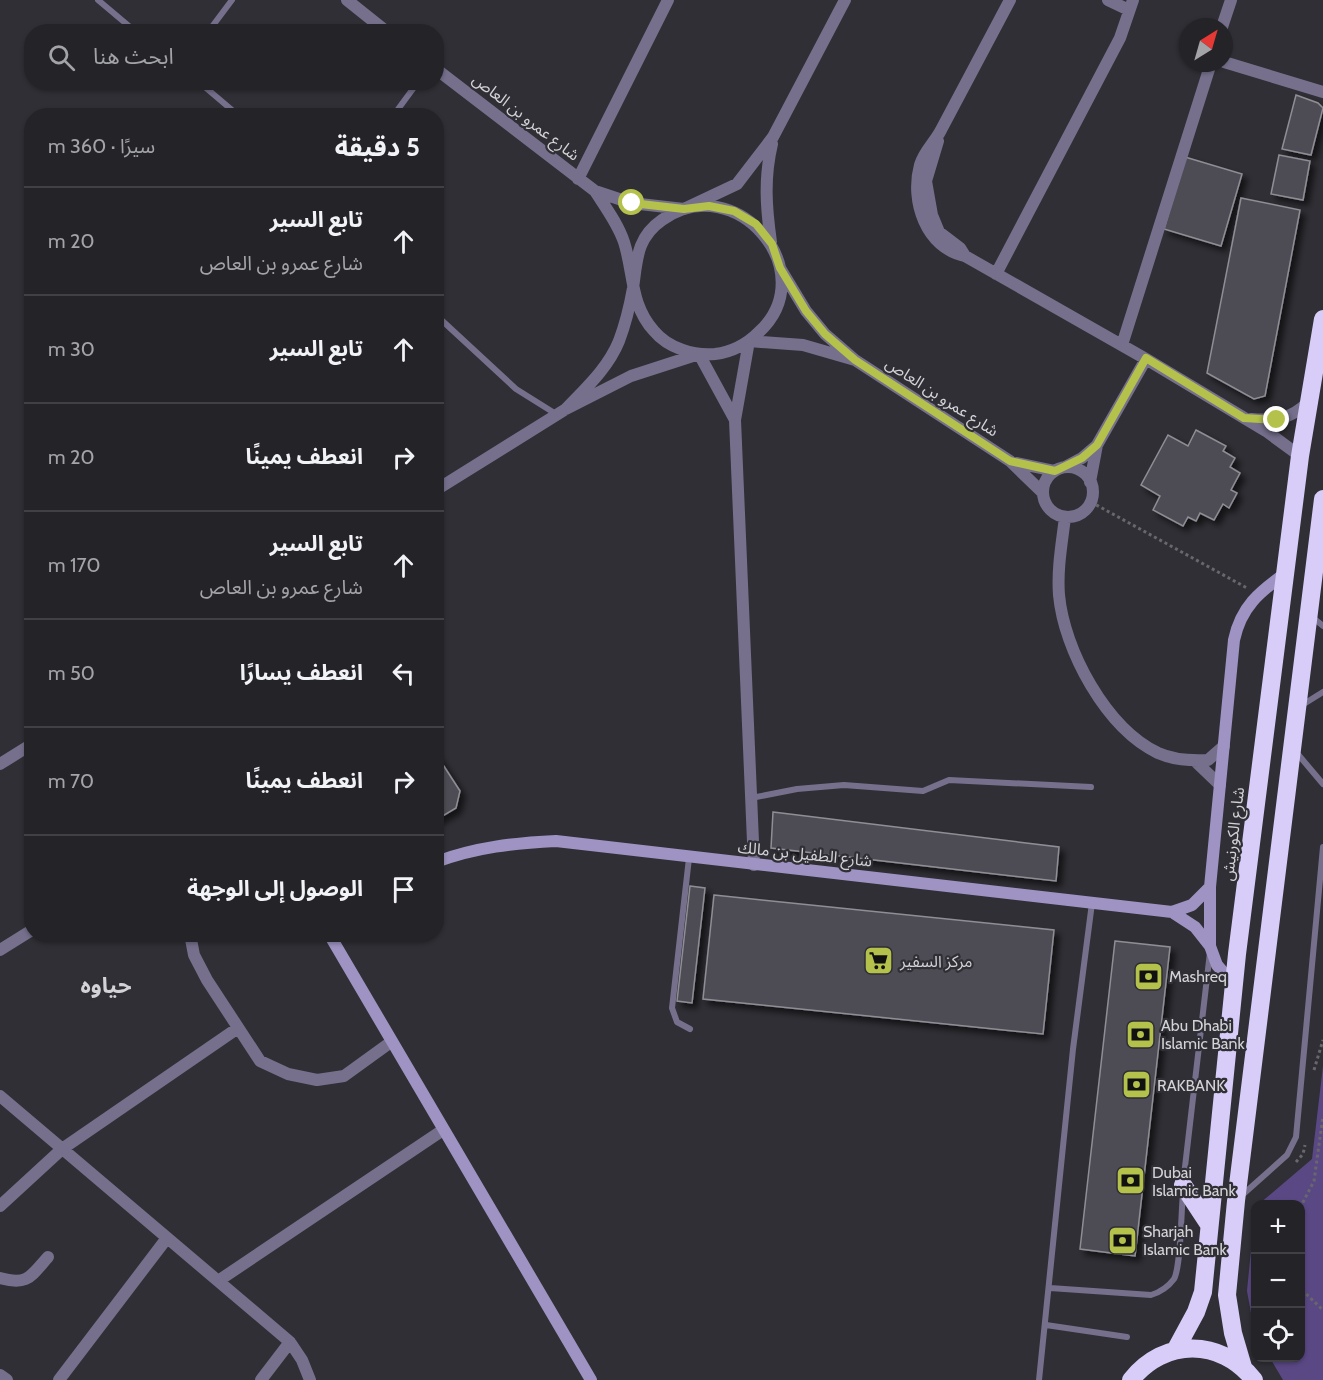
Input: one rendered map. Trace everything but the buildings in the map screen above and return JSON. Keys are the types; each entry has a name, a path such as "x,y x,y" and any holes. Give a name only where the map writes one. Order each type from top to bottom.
{"highway":[{"name":"شارع الكورنيش","path":"1176,1349 1196,1312 1203,1292 1208,1223 1234,985 1300,456 1323,319"},
{"path":"1249,1373 1233,1333 1227,1295 1263,968 1298,707 1316,620 1323,505"},
{"path":"1183,1185 1208,1223"},
{"path":"1131,1380 1140,1368 1157,1356 1176,1349 1212,1350 1249,1373"}],"street":[{"path":"346,0 377,24"},
{"path":"578,179 668,0"},
{"path":"562,412 599,373 619,341 633,288 634,263 644,239 661,220 737,184 773,137 845,0"},
{"path":"1010,0 938,136 926,181 932,215 939,232 960,248 965,256 1146,358 1275,437 1300,456"},
{"path":"996,274 1120,38 1131,5 1108,0"},
{"path":"1225,18 1231,0"},
{"path":"1233,65 1323,92"},
{"path":"1122,345 1208,72"},
{"name":"شارع عمرو بن العاص","path":"444,75 595,191 632,203 684,209"},
{"path":"444,485 562,412 631,376 699,354 725,351 750,341 765,327 775,309 780,289 780,268 772,244 766,210 765,174 773,137"},
{"name":"شارع عمرو بن العاص","path":"595,191 618,227 625,244 633,288"},
{"path":"684,209 709,206 734,211 756,224 772,244"},
{"name":"شارع عمرو بن العاص","path":"780,268 806,311 825,334 855,360 1010,461 1042,492"},
{"path":"633,288 640,312 655,333 675,347 699,354 735,420"},
{"path":"750,341 735,420 754,866"},
{"name":"شارع عمرو بن العاص","path":"750,341 803,345 855,360"},
{"path":"1097,445 1082,458 1060,469 1044,483 1042,492 1052,512 1065,517 1080,514 1091,502 1090,482 1097,445 1146,358"},
{"path":"1244,418 1277,420 1297,412 1308,402"},
{"name":"شارع عمرو بن العاص","path":"1010,461 1060,469"},
{"path":"1060,469 1080,471 1090,482"},
{"path":"1065,517 1058,566 1060,596 1067,636 1088,679 1109,710 1130,733 1157,752 1173,758 1208,760 1224,746"},
{"path":"1210,946 1210,887 1236,627 1245,609 1257,594 1286,573"},
{"path":"0,764 24,749"},
{"path":"1195,761 1220,785"},
{"name":"شارع الطفيل بن مالك","path":"444,859 462,852 508,844 556,841 754,866 1172,912"},
{"path":"1172,912 1192,905 1210,887"},
{"path":"1172,912 1195,927 1210,946 1217,964 1234,985"},
{"path":"0,950 24,935"},
{"path":"192,942 194,955 207,980 260,1061 288,1074 316,1080 344,1076 391,1042"},
{"path":"334,942 591,1380"},
{"path":"0,1206 62,1149 238,1028"},
{"path":"0,1096 290,1342 302,1359 310,1380"},
{"path":"218,1281 443,1130"},
{"path":"59,1380 167,1238"},
{"path":"0,1278 21,1282 28,1279 48,1257"},
{"path":"261,1380 290,1342"},
{"path":"0,1375 8,1380"}],"lane":[{"path":"98,0 126,24"},
{"path":"214,24 232,0"},
{"path":"208,90 230,108"},
{"path":"399,108 412,90"},
{"path":"444,322 516,389 562,412"},
{"path":"1298,707 1323,692"},
{"path":"1294,749 1323,784"},
{"path":"751,798 797,789 844,785 923,791 950,780 1091,787"},
{"path":"1236,1201 1287,1155 1296,1137 1323,847"},
{"path":"689,858 672,1008 677,1022 690,1029"},
{"path":"1039,1380 1072,1059 1092,903"},
{"path":"1050,1288 1151,1295 1167,1287 1177,1272 1183,1185 1210,946"},
{"path":"1046,1325 1127,1337"}],"path":[{"path":"1091,502 1257,594"},
{"path":"1313,1073 1323,1040"},
{"path":"1304,1200 1314,1181 1323,1116"},
{"path":"1289,1168 1303,1154 1306,1135"},
{"path":"1305,1290 1323,1310"}],"shaded area":[{"path":"1323,1066 1323,1380 1283,1380 1272,1362 1305,1362 1305,1200 1264,1200 1312,1159"},
{"path":"1251,1250 1251,1313 1247,1291"}],"place":[{"name":"مركز السفير","path":"879,961"},
{"name":"Mashreq","path":"1148,976"},
{"name":"Abu Dhabi Islamic Bank","path":"1140,1034"},
{"name":"RAKBANK","path":"1136,1085"},
{"name":"Dubai Islamic Bank","path":"1131,1181"},
{"name":"Sharjah Islamic Bank","path":"1122,1240"}],"district":[{"name":"حياوه","path":"106,985"}],"route":[{"path":"632,203 658,208 684,209 709,206 734,211 756,224 772,244 780,268 806,311 825,334 855,360 1010,461 1055,471 1090,452 1097,445 1146,358 1244,418 1277,420"}]}
